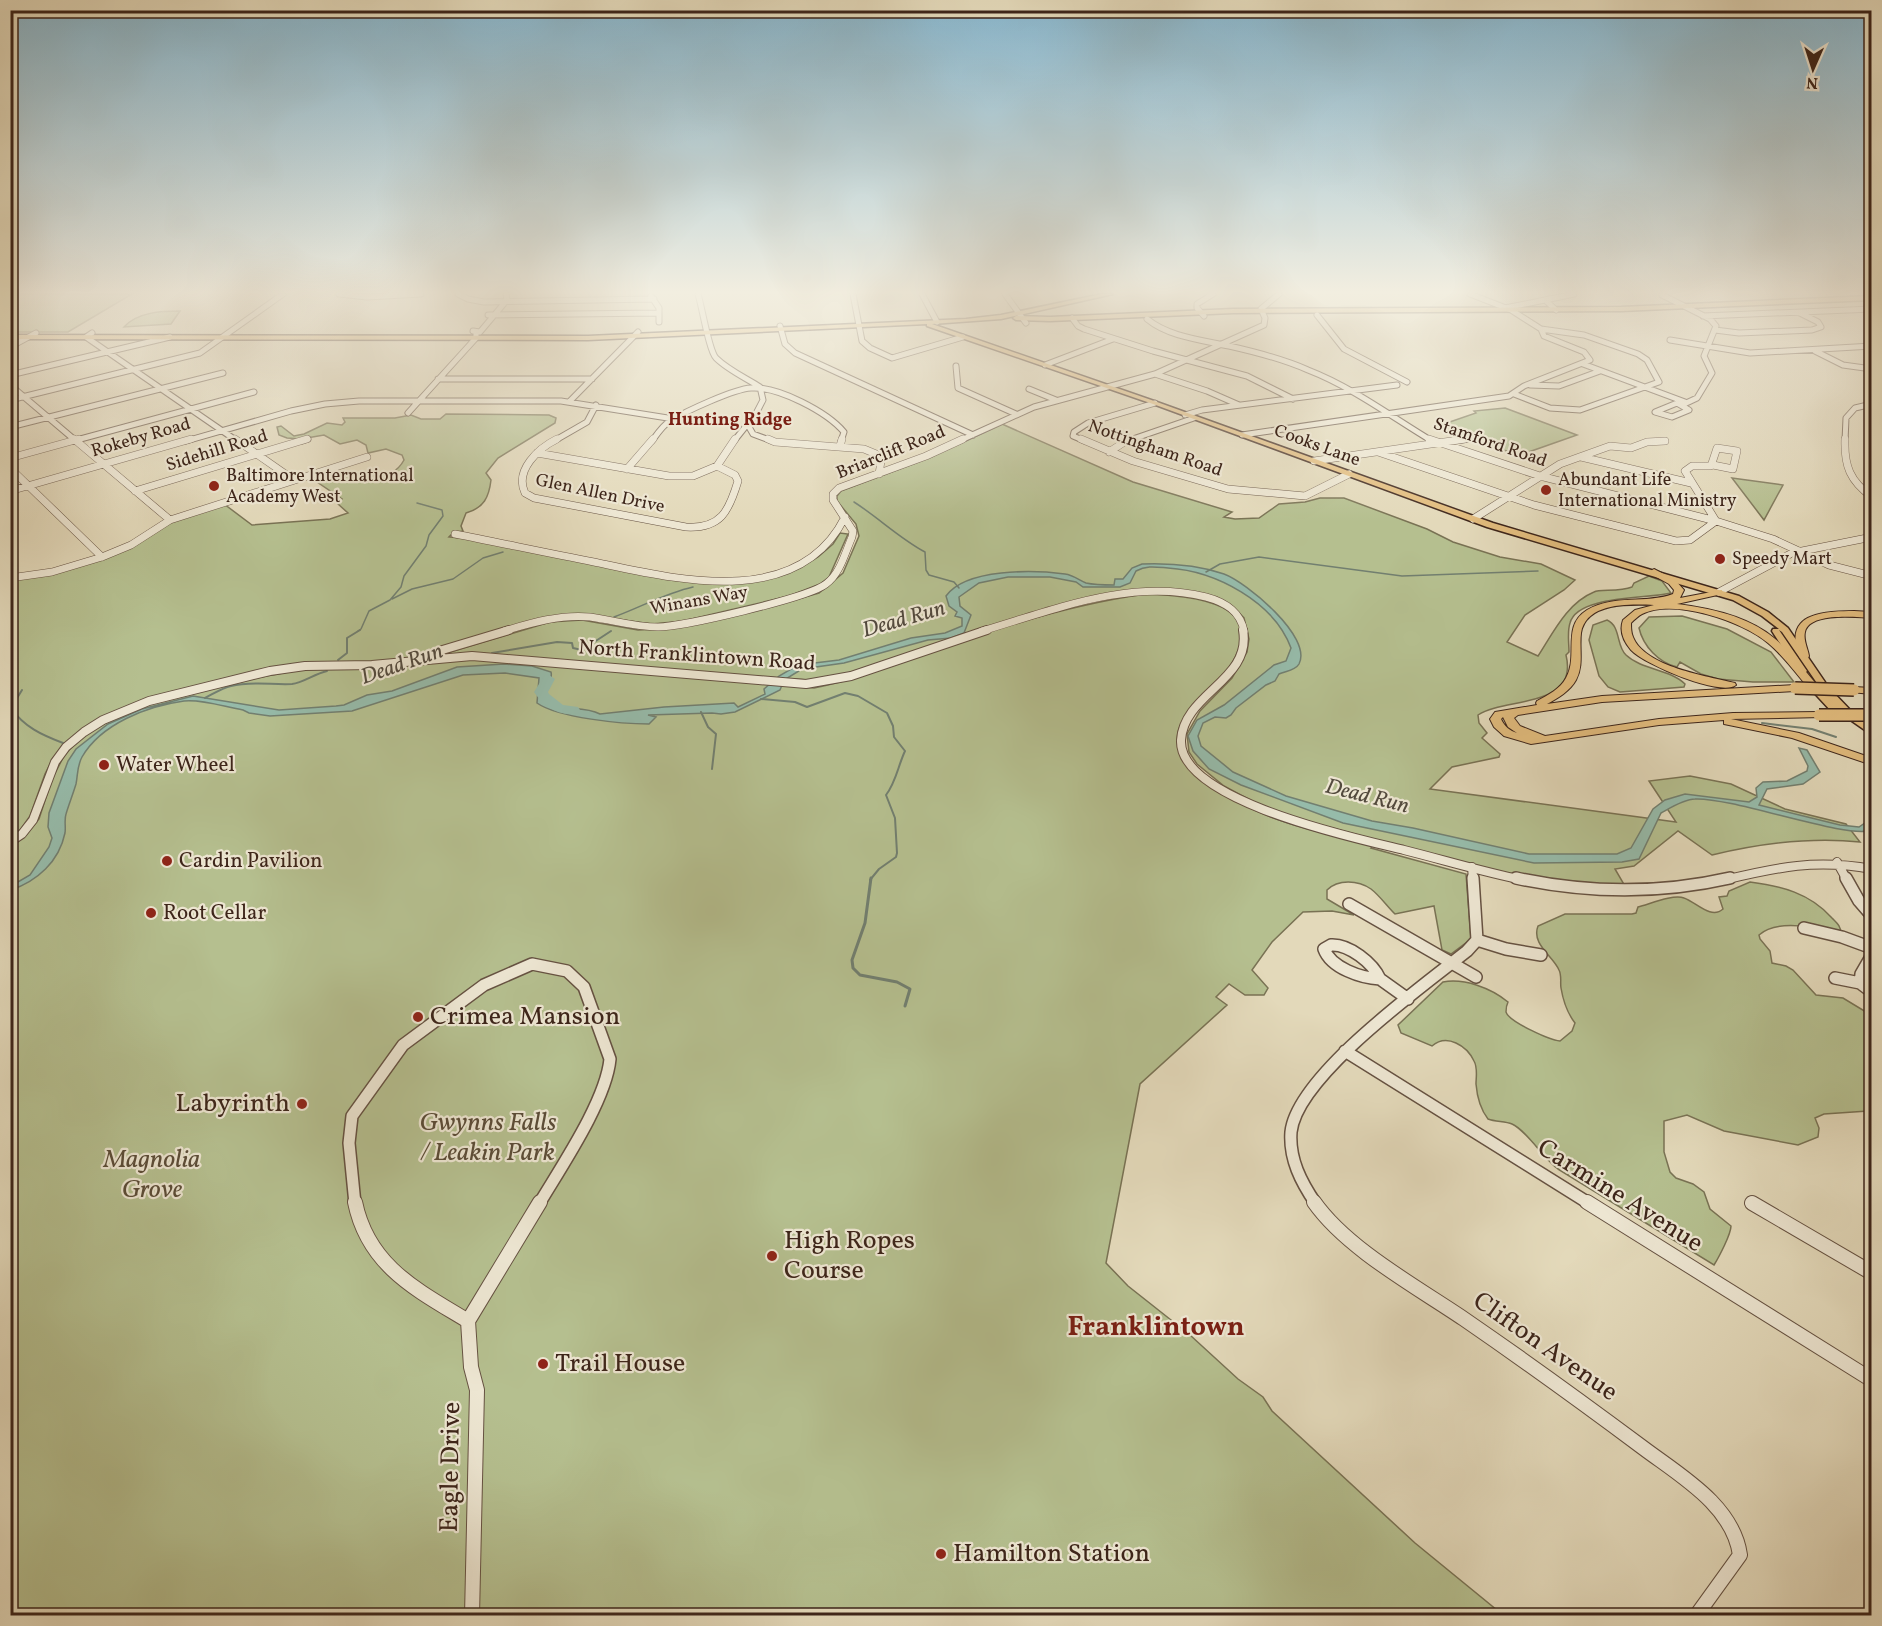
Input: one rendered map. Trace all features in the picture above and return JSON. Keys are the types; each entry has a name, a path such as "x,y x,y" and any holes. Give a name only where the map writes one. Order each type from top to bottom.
{"highway":[{"path":"1654,572 1672,582 1679,590 1677,596 1657,601"},
{"path":"1719,592 1686,600 1613,604 1584,617 1577,627 1576,660 1573,680 1568,687 1551,699 1496,717 1498,725 1508,734 1527,741 1630,725 1691,719 1872,715"},
{"path":"1815,689 1772,642 1755,630 1728,618 1695,609 1660,607 1633,614 1626,622 1626,633 1634,646 1651,660 1676,672 1734,686 1795,688 1854,690 1872,691"},
{"path":"1804,656 1800,636 1803,626 1808,622 1835,614 1872,615"},
{"path":"1519,711 1638,696 1795,688"},
{"path":"1691,719 1744,724 1779,731 1826,744 1872,762"}],"main road":[{"name":"Cooks Lane","path":"1059,370 1473,519 1719,592"},
{"path":"1719,592 1736,598 1775,621 1794,641 1826,690 1871,733"},
{"path":"1719,592 1756,615 1776,631 1815,689 1842,717 1871,733"}],"street":[{"path":"10,375 32,370"},
{"path":"10,400 133,370 294,480"},
{"path":"408,413 446,370"},
{"path":"570,401 601,370"},
{"path":"733,370 760,387 772,389 834,420 844,432 840,446"},
{"path":"832,370 973,435"},
{"path":"956,370 958,388 1016,414"},
{"name":"Briarclift Road","path":"845,517 833,500 835,492 847,484 926,456 1016,414 1056,400 1165,370"},
{"path":"1225,370 1255,379 1293,399"},
{"name":"Stamford Road","path":"1307,370 1350,391 1424,438 1540,476 1716,521 1773,539 1829,565 1872,576"},
{"path":"1384,370 1407,382"},
{"path":"1242,435 1495,398 1514,394 1524,386 1567,370"},
{"path":"1514,394 1563,410 1587,410 1658,383 1659,380 1653,370"},
{"path":"1524,386 1559,386 1600,371 1684,404 1689,410 1672,417 1655,412 1677,404 1684,404 1697,398 1711,375 1711,370"},
{"path":"10,427 223,373"},
{"path":"1155,374 1207,391 1239,405"},
{"path":"438,379 592,379"},
{"path":"1185,415 1239,405 1397,385"},
{"path":"10,386 170,520"},
{"path":"627,469 658,431 674,419 722,398 760,387"},
{"path":"537,453 669,476 685,477 700,474 717,466 750,421 763,400 760,387"},
{"path":"1029,389 1056,400"},
{"path":"10,458 254,392"},
{"name":"Rokeby Road","path":"10,491 325,404 359,401 570,401 674,419"},
{"name":"Nottingham Road","path":"1155,403 1088,423 1073,435 1109,452 1214,486 1299,497 1309,495 1349,474"},
{"path":"1872,404 1855,408 1846,418 1846,473 1854,484 1872,497"},
{"name":"Glen Allen Drive","path":"596,405 589,420 551,441 537,453 526,469 522,483 523,491 528,496 692,528 713,525 724,517 738,478 730,471 717,466"},
{"path":"1563,410 1567,419"},
{"path":"1109,452 1133,437 1194,418"},
{"path":"750,421 750,430 762,439 784,443 864,449 876,454 881,461 879,474"},
{"name":"Sidehill Road","path":"135,491 308,439"},
{"path":"1314,461 1468,439"},
{"path":"1473,519 1555,467 1581,456 1610,446 1631,448 1647,442 1665,441"},
{"path":"1378,452 1508,497 1663,540 1681,541 1693,538 1716,521 1685,471 1688,467 1713,465 1733,469 1737,452 1717,448 1713,465"},
{"path":"1581,456 1691,483"},
{"path":"10,578 52,572 102,557 130,545 170,520 367,457"},
{"path":"10,468 102,557"},
{"path":"455,534 677,579 714,582 764,576 805,562 815,557 832,541 845,517"},
{"name":"Winans Way","path":"436,655 525,625 557,618 588,617 631,625 660,627 800,596 819,588 836,574 853,534 845,517"},
{"path":"1719,592 1799,551 1872,537"},
{"name":"North Franklintown Road","path":"10,842 22,834 33,820 51,771 61,753 84,732 115,714 182,691 270,671 323,665 384,664 436,655 491,656 800,685 825,683 975,634 1111,595 1158,591 1185,593 1211,599 1230,608 1239,616 1245,633 1242,654 1229,675 1190,716 1184,727 1182,746 1191,764 1220,787 1272,813 1472,867 1558,886 1609,890 1678,888 1793,864 1837,862 1872,869"},
{"path":"1837,862 1859,900 1872,916"},
{"path":"1472,867 1477,940 1506,949 1541,955"},
{"path":"1349,903 1476,978"},
{"path":"1804,928 1842,937 1872,948"},
{"name":"Clifton Avenue","path":"1477,940 1345,1051 1302,1101 1296,1112 1292,1130 1293,1152 1299,1175 1314,1204 1336,1229 1361,1249 1543,1373 1705,1495 1726,1519 1738,1540 1740,1555 1696,1616"},
{"path":"1380,979 1368,979 1330,960 1325,955 1324,949 1330,943 1341,944 1377,972 1380,979 1408,999"},
{"path":"1860,983 1861,974 1872,955"},
{"path":"532,964 556,967 576,977 585,987 606,1042 610,1059 609,1071 583,1131 468,1321 408,1281 373,1249 357,1211 348,1129 352,1116 403,1045 433,1025 484,984 532,964"},
{"path":"1835,978 1860,983 1872,992"},
{"name":"Carmine Avenue","path":"1345,1051 1872,1380"},
{"path":"1752,1203 1872,1273"},
{"name":"Eagle Drive","path":"468,1321 471,1367 477,1390 472,1616"}],"green space":[{"path":"1505,408 1577,435 1520,455 1463,438 1441,425 1476,413 1474,411"},
{"path":"446,414 549,415 556,418 555,423 498,458 486,473 491,480 489,492 484,501 477,508 466,513 461,526 463,531 453,533 449,537 471,539 672,580 721,584 743,582 804,565 833,544 840,533 848,534 829,577 820,584 789,596 683,621 652,624 602,617 526,622 417,656 392,661 303,665 120,710 53,758 30,816 11,839 10,580 108,557 174,521 224,504 252,525 330,519 348,513 338,504 342,499 317,482 325,477 340,474 360,476 374,473 388,474 402,464 404,460 402,455 386,449 368,453 366,445 357,440 340,444 324,435 301,439 287,438 279,435 277,427 281,426 294,436 304,434 327,423 342,425 345,422 343,418 395,418 411,415 421,419 440,419"},
{"path":"1002,424 1133,482 1232,512 1224,517 1259,518 1279,504 1320,498 1344,498 1427,529 1453,542 1500,557 1541,564 1575,580 1564,590 1525,615 1507,642 1538,656 1568,611 1584,597 1597,591 1632,587 1634,583 1649,576 1662,581 1671,593 1599,603 1575,614 1569,626 1567,672 1562,685 1551,693 1537,698 1490,709 1478,715 1479,723 1487,733 1482,738 1500,754 1499,757 1452,767 1430,789 1676,822 1649,781 1690,776 1731,784 1785,809 1846,824 1860,842 1824,840 1787,842 1712,855 1678,831 1634,866 1615,869 1625,886 1524,877 1291,817 1263,807 1224,786 1197,764 1189,752 1187,734 1200,711 1232,678 1247,652 1249,639 1244,618 1234,608 1192,593 1120,592 824,681 448,655 450,652 550,622 582,620 638,630 662,629 776,605 819,593 843,573 859,536 856,524 837,501 837,496 841,491 929,458"},
{"path":"1732,478 1783,485 1764,520"},
{"name":"Gwynns Falls / Leakin Park","path":"1146,594 1186,597 1222,607 1235,617 1241,630 1239,648 1227,671 1180,726 1178,746 1181,757 1186,763 1227,795 1264,814 1300,827 1466,874 1471,939 1451,954 1442,950 1434,906 1395,914 1374,891 1366,886 1342,882 1327,890 1327,899 1354,915 1332,911 1303,912 1272,942 1252,970 1268,988 1264,995 1245,995 1229,984 1216,997 1227,1005 1140,1084 1106,1263 1128,1286 1190,1335 1238,1379 1263,1397 1272,1411 1415,1543 1503,1615 11,1615 10,847 26,835 39,819 52,779 65,754 80,739 95,728 136,708 209,687 304,669 474,658 814,688 867,674 1025,621 1097,602"},
{"path":"1682,616 1727,629 1771,652 1794,682 1718,679 1701,674 1680,662 1677,667 1664,662 1648,647 1639,628 1649,617"},
{"path":"1607,620 1617,631 1621,647 1626,655 1640,664 1672,675 1685,684 1684,687 1620,692 1608,687 1599,676 1589,640 1593,625"},
{"path":"1750,882 1794,892 1814,902 1836,921 1841,934 1810,927 1787,926 1767,930 1759,935 1770,951 1772,963 1793,970 1816,995 1843,998 1871,1015 1871,1108 1868,1111 1824,1114 1815,1118 1819,1128 1818,1137 1798,1145 1724,1131 1687,1115 1664,1121 1664,1152 1670,1172 1676,1178 1693,1184 1704,1192 1710,1209 1731,1226 1727,1240 1714,1265 1558,1169 1517,1127 1488,1119 1478,1098 1475,1064 1462,1046 1444,1041 1432,1046 1401,1033 1398,1025 1443,982 1460,981 1494,992 1508,1002 1506,1012 1514,1021 1539,1034 1560,1041 1572,1031 1575,1023 1564,1002 1559,970 1537,939 1538,926 1565,914 1632,914 1636,913 1638,907 1674,897 1684,898 1709,911 1718,912 1723,909 1719,897 1727,896 1729,891"}],"shaded area":[{"name":"Dead Run","path":"1142,564 1183,565 1224,574 1261,599 1287,626 1296,640 1301,653 1297,666 1279,674 1275,681 1266,685 1236,708 1231,715 1226,718 1215,717 1203,723 1198,736 1201,746 1233,772 1286,796 1372,821 1529,854 1617,854 1631,848 1653,809 1665,800 1685,794 1749,802 1757,797 1756,788 1763,782 1787,781 1807,771 1808,766 1799,748 1807,750 1820,772 1803,784 1767,789 1759,805 1840,825 1859,827 1872,818 1871,830 1839,829 1735,804 1691,799 1661,813 1639,859 1622,862 1534,863 1343,823 1241,785 1209,769 1193,751 1188,736 1197,720 1224,705 1274,665 1286,661 1291,648 1283,631 1271,617 1241,592 1205,575 1186,570 1152,567 1136,571 1130,583 1120,587 1083,587 1076,582 1050,577 1008,577 979,583 959,597 960,606 971,615 964,633 951,638 928,640 844,663 802,669 784,680 780,690 735,712 721,714 648,715 656,717 649,724 623,723 575,716 560,713 537,703 539,678 505,673 463,675 352,711 270,716 198,701 184,701 155,707 126,718 90,745 79,764 76,784 65,816 65,833 58,853 38,876 11,890 11,886 30,875 49,847 52,838 48,827 49,813 68,761 76,749 108,724 142,709 193,696 279,710 336,706 367,695 392,691 457,667 504,664 532,666 551,672 544,698 546,703 553,706 594,711 600,714 734,703 738,707 765,694 764,689 779,676 798,665 839,660 911,638 945,633 962,626 962,618 955,616 957,612 949,606 946,596 969,580 1001,573 1036,572 1073,576 1089,584 1114,585 1115,579 1123,579 1132,568"}],"waterway":[{"path":"854,502 906,541 925,552 926,570 929,575 954,582 959,588"},
{"path":"358,631 369,611 390,600 401,587 404,576 426,546 429,535 443,516 442,510 417,503"},
{"path":"392,599 412,589 453,579 483,558 503,552"},
{"path":"1206,572 1220,564 1259,557 1402,576 1538,571"},
{"path":"614,617 663,596 693,587"},
{"path":"338,660 347,653 347,638 360,630"},
{"path":"492,653 557,642 572,643 573,648 582,650 611,631"},
{"path":"205,698 231,686 254,683 292,684 327,671"},
{"name":"Dead Run","path":"549,679 541,692 544,697 558,708 573,710"},
{"path":"22,690 11,708 16,715 34,730 63,743"},
{"path":"761,699 795,702 807,707 845,693 858,696 887,713 893,726 894,737 905,751 895,779 886,795 895,818 897,853 896,857 879,869 871,879"},
{"path":"701,712 708,727 716,734 712,769"},
{"path":"1762,723 1812,729 1836,737"},
{"path":"871,879 865,923 852,960 853,968 860,975 897,982 910,989 905,1006"}],"place":[{"name":"Baltimore International Academy West","path":"214,486"},
{"name":"Abundant Life International Ministry","path":"1546,490"},
{"name":"Speedy Mart","path":"1720,559"},
{"name":"Water Wheel","path":"104,765"},
{"name":"Cardin Pavilion","path":"167,861"},
{"name":"Root Cellar","path":"151,913"},
{"name":"Crimea Mansion","path":"418,1017"},
{"name":"Labyrinth","path":"302,1104"},
{"name":"High Ropes Course","path":"772,1256"},
{"name":"Trail House","path":"543,1364"},
{"name":"Hamilton Station","path":"941,1554"}],"district":[{"name":"Hunting Ridge","path":"730,420"},
{"name":"Franklintown","path":"1156,1328"}],"park label":[{"name":"Magnolia Grove","path":"152,1175"}]}
